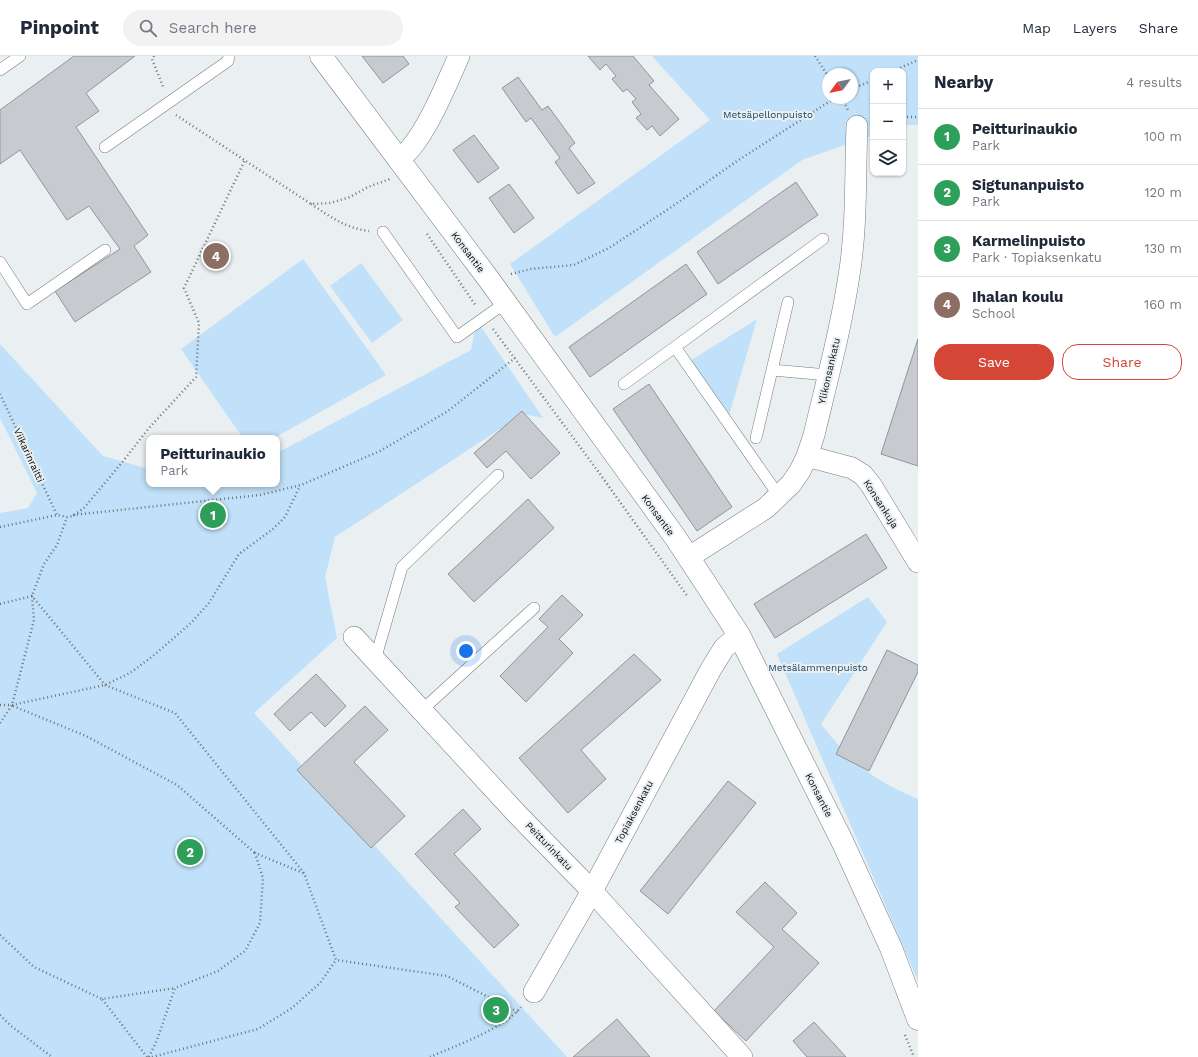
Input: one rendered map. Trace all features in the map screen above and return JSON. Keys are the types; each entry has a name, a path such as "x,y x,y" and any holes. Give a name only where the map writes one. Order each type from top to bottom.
{"street":[{"name":"Konsantie","path":"322,56 395,169 505,303 688,558 739,636 843,842 891,948 918,1019"},
{"path":"395,169 419,137 434,110 459,56"},
{"name":"Ylikonsankatu","path":"688,558 766,508 791,484 800,471 807,456 814,435 845,303 854,234 857,126"},
{"name":"Konsankuja","path":"807,456 852,468 863,475 871,485 918,562"},
{"name":"Topiaksenkatu","path":"534,992 592,891 710,669 724,648 739,636"},
{"name":"Peitturinkatu","path":"354,637 517,814 592,891 742,1057"}],"lane":[{"path":"0,70 20,56"},
{"path":"105,147 228,61 229,56"},
{"path":"383,232 457,337 505,303"},
{"path":"624,384 823,239"},
{"path":"0,262 27,304 105,250"},
{"path":"756,438 788,302"},
{"path":"675,347 778,496"},
{"path":"772,370 828,376"},
{"path":"375,660 402,567 498,475"},
{"path":"422,710 534,608"}],"path":[{"path":"154,56 152,59 175,115 339,222 362,230 383,232"},
{"path":"815,56 823,68"},
{"path":"900,68 918,60"},
{"path":"858,87 870,81"},
{"path":"507,272 512,274 531,269 574,265 609,248 673,206 737,161 826,104"},
{"path":"906,117 918,117"},
{"path":"73,516 84,508 149,428 196,377 200,323 184,288 245,160"},
{"path":"311,204 331,203 350,197 395,169"},
{"path":"485,318 600,474 691,602"},
{"path":"0,527 57,515 67,518 73,516 260,495 300,485 380,451 394,443 448,411 515,358"},
{"name":"Viikarinraitti","path":"0,394 57,515"},
{"path":"0,705 12,705 105,685 130,673 153,656 192,623 209,603 239,554 273,529 285,517 300,485"},
{"path":"0,723 12,705 34,620 32,596 44,564 57,545 67,518"},
{"path":"32,596 105,685 175,713 304,873 336,960"},
{"path":"0,604 32,596"},
{"path":"12,705 86,736 177,785 255,853 304,873"},
{"path":"102,999 175,988 218,971 245,951 260,922 263,878 255,853"},
{"path":"0,935 34,967 102,999 148,1057 157,1040 175,988"},
{"path":"336,960 447,976 518,1012"},
{"path":"152,1057 258,1029 292,1008 320,983 336,960"},
{"path":"430,1057 498,1026 518,1012 534,992"},
{"path":"0,1015 11,1026 52,1057"}],"green space":[{"name":"Metsäpellonpuisto","path":"652,56 918,56 918,125 906,125 906,68 870,68 870,136 802,160 555,337 510,264 710,120"},
{"path":"303,259 386,375 279,435 241,435 181,349"},
{"path":"361,263 403,320 372,343 330,286"},
{"path":"757,319 728,419 690,361"},
{"path":"477,321 543,418 523,414 335,537 325,577 337,638 254,713 567,1057 0,1057 0,513 28,508 37,493 0,418 0,344 103,456 146,468 146,487 280,487 280,451 471,350"},
{"name":"Metsälammenpuisto","path":"868,597 887,622 821,724 842,750 864,769 888,785 918,799 918,981 777,654"}],"building":[{"path":"74,56 135,56 86,93 99,111 76,127 148,235 134,246 151,272 75,322 55,291 120,249 89,206 67,220 20,150 0,164 0,110"},
{"path":"362,56 403,56 409,64 383,83"},
{"path":"588,56 633,56 654,81 649,85 679,119 660,136 652,126 647,130 636,118 641,114 632,102 636,99 627,89 623,92 612,79 616,76 606,64 600,70"},
{"path":"518,77 542,110 548,106 575,143 569,148 595,183 578,194 555,162 560,158 531,118 526,122 502,88"},
{"path":"474,135 499,168 478,183 453,150"},
{"path":"796,182 818,215 718,284 697,252"},
{"path":"509,184 534,218 514,233 489,198"},
{"path":"686,264 707,294 590,377 569,347"},
{"path":"918,339 918,466 881,454"},
{"path":"649,384 732,507 697,531 613,409"},
{"path":"522,411 560,453 531,479 506,451 487,468 474,453"},
{"path":"528,499 554,528 474,602 448,574"},
{"path":"866,534 887,568 775,638 754,604"},
{"path":"562,595 583,615 559,639 573,653 526,702 500,676 548,627 539,619"},
{"path":"887,650 918,665 918,672 869,771 836,754"},
{"path":"634,654 661,680 581,750 606,779 568,813 519,758"},
{"path":"316,674 346,706 325,727 311,712 290,731 274,714"},
{"path":"365,706 388,730 354,762 405,816 371,848 297,770"},
{"path":"728,781 756,803 668,914 640,891"},
{"path":"463,809 481,829 454,854 519,925 494,948 455,907 460,903 415,854"},
{"path":"765,882 797,913 782,929 819,963 746,1041 714,1011 774,947 736,912"},
{"path":"617,1019 650,1057 573,1057"},
{"path":"814,1022 846,1057 807,1057 793,1041"}],"place":[{"name":"Ihalan koulu","path":"216,256"},
{"name":"Peitturinaukio","path":"213,515"},
{"name":"Sigtunanpuisto","path":"190,852"},
{"name":"Karmelinpuisto","path":"496,1010"}]}
